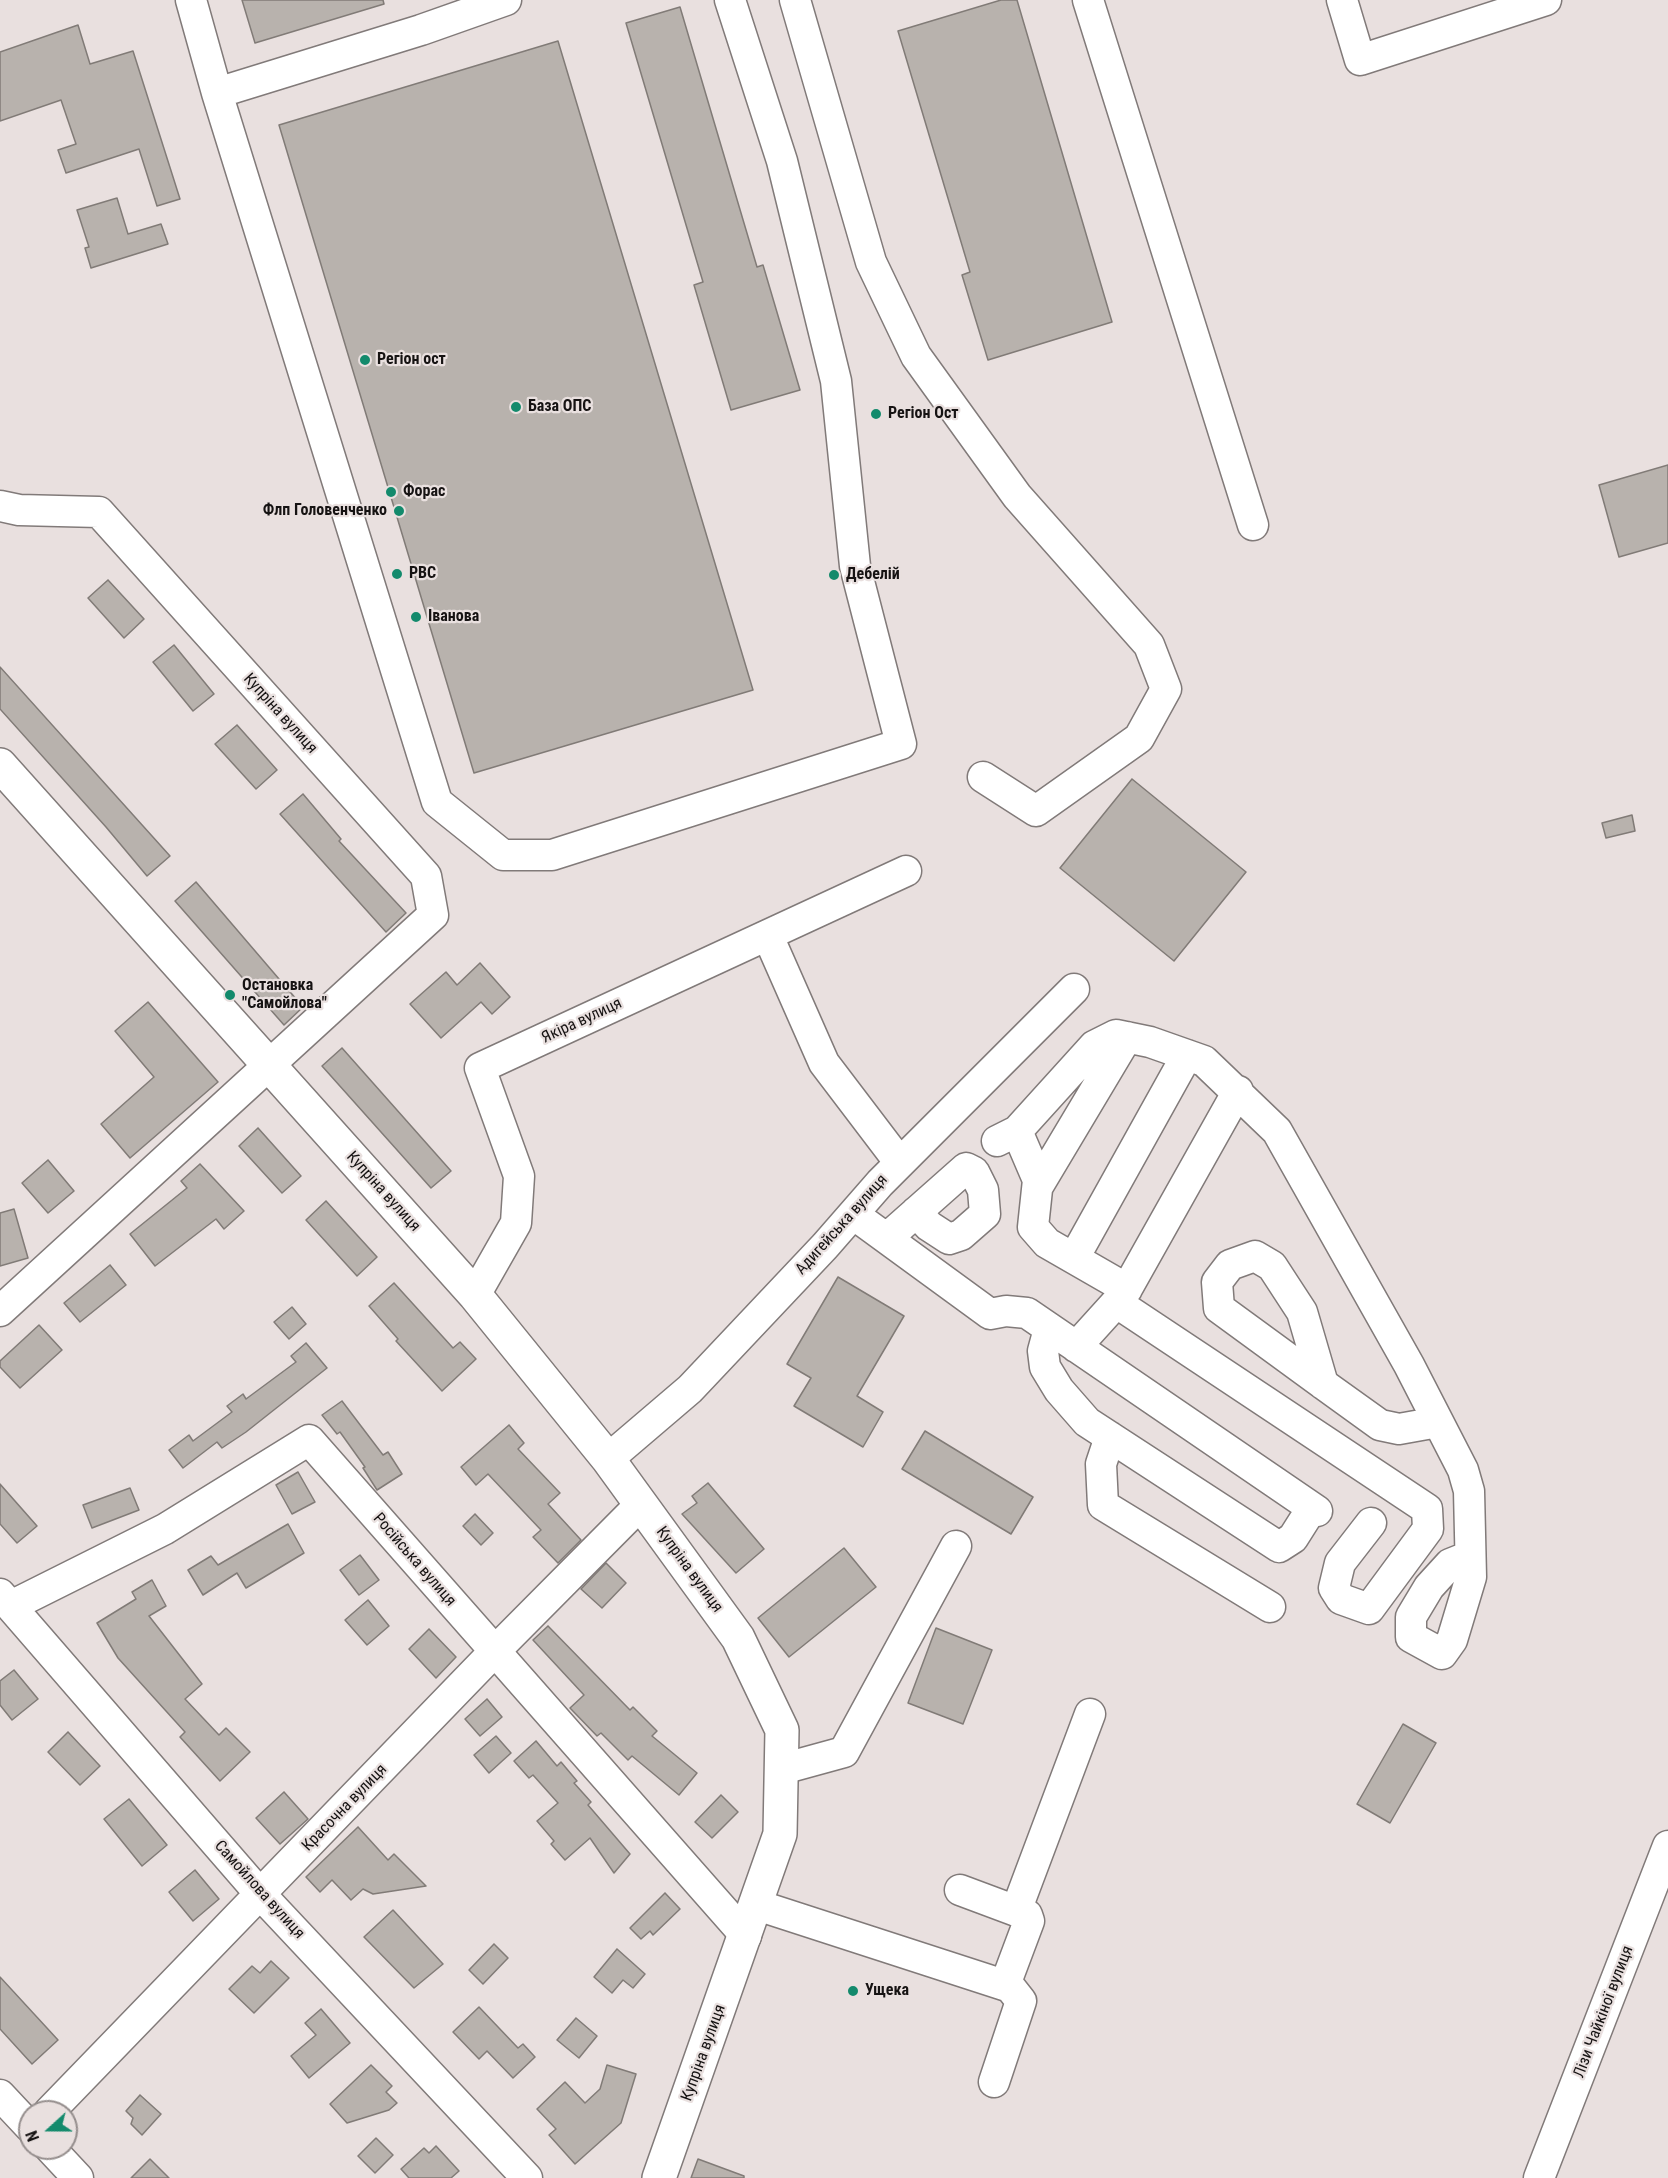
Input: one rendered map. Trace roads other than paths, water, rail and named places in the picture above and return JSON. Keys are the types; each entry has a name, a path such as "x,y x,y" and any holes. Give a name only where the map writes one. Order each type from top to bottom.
{"main road":[{"name":"Купріна вулиця","path":"0,765 475,1295 608,1459 738,1638 782,1730 780,1834 659,2178"}],"street":[{"path":"191,0 217,93 437,802 503,855 552,855 901,744 855,566 836,381 782,161 730,0"},
{"path":"217,93 421,30 506,0"},
{"path":"795,0 871,262 916,356 1017,496 1149,645 1166,689 1139,738 1036,811 983,777"},
{"path":"1088,0 1253,525"},
{"path":"1342,0 1360,60 1546,0"},
{"name":"Купріна вулиця","path":"0,506 19,510 99,512 426,876 433,915 271,1066 0,1311"},
{"name":"Якіра вулиця","path":"475,1295 516,1223 519,1176 480,1068 906,871"},
{"path":"768,936 824,1063 900,1163"},
{"name":"Адигейська вулиця","path":"608,1459 690,1389 900,1163 1074,989"},
{"path":"1369,1609 1428,1529 1427,1509 1122,1296 1074,1258 1047,1243 1033,1227 1038,1186 1034,1169 1007,1136 1094,1046 1116,1035 1204,1060 1277,1131 1463,1470 1469,1491 1470,1577 1452,1640 1443,1654 1411,1637 1369,1609 1341,1599 1334,1588 1341,1563 1371,1523"},
{"path":"1038,1186 1127,1037"},
{"path":"1074,1258 1187,1055"},
{"path":"1076,1347 1122,1296 1238,1092"},
{"path":"887,1238 916,1212"},
{"path":"853,1214 990,1314 1006,1311 1027,1313 1315,1509 1293,1538 1280,1547 1087,1422 1059,1390 1044,1367 1043,1351 1049,1329"},
{"path":"1323,1384 1380,1425 1399,1429 1438,1422"},
{"path":"1110,1437 1101,1464 1104,1505 1270,1607"},
{"name":"Російська вулиця","path":"5,1600 165,1529 309,1440 746,1936"},
{"name":"Красочна вулиця","path":"61,2100 494,1652 641,1504"},
{"path":"782,1769 844,1752 956,1546"},
{"path":"1411,1637 1411,1617 1429,1587 1450,1564 1470,1556"},
{"name":"Самойлова вулиця","path":"5,1600 261,1895 527,2178"},
{"path":"1016,1911 1090,1714"},
{"name":"Лізи Чайкіної вулиця","path":"1539,2178 1668,1846"},
{"path":"960,1890 1027,1915 1029,1921 1005,1985"},
{"path":"756,1905 1010,1987 1021,2001 994,2082"},
{"path":"0,2095 18,2114"},
{"path":"61,2160 77,2178"}],"place":[{"name":"Регіон ост","path":"365,360"},
{"name":"База ОПС","path":"516,407"},
{"name":"Регіон Ост","path":"876,414"},
{"name":"Форас","path":"391,492"},
{"name":"Флп Головенченко","path":"399,511"},
{"name":"РВС","path":"397,574"},
{"name":"Дебелій","path":"834,575"},
{"name":"Іванова","path":"416,617"},
{"name":"Остановка \"Самойлова\"","path":"230,995"},
{"name":"Ущека","path":"853,1991"}]}
